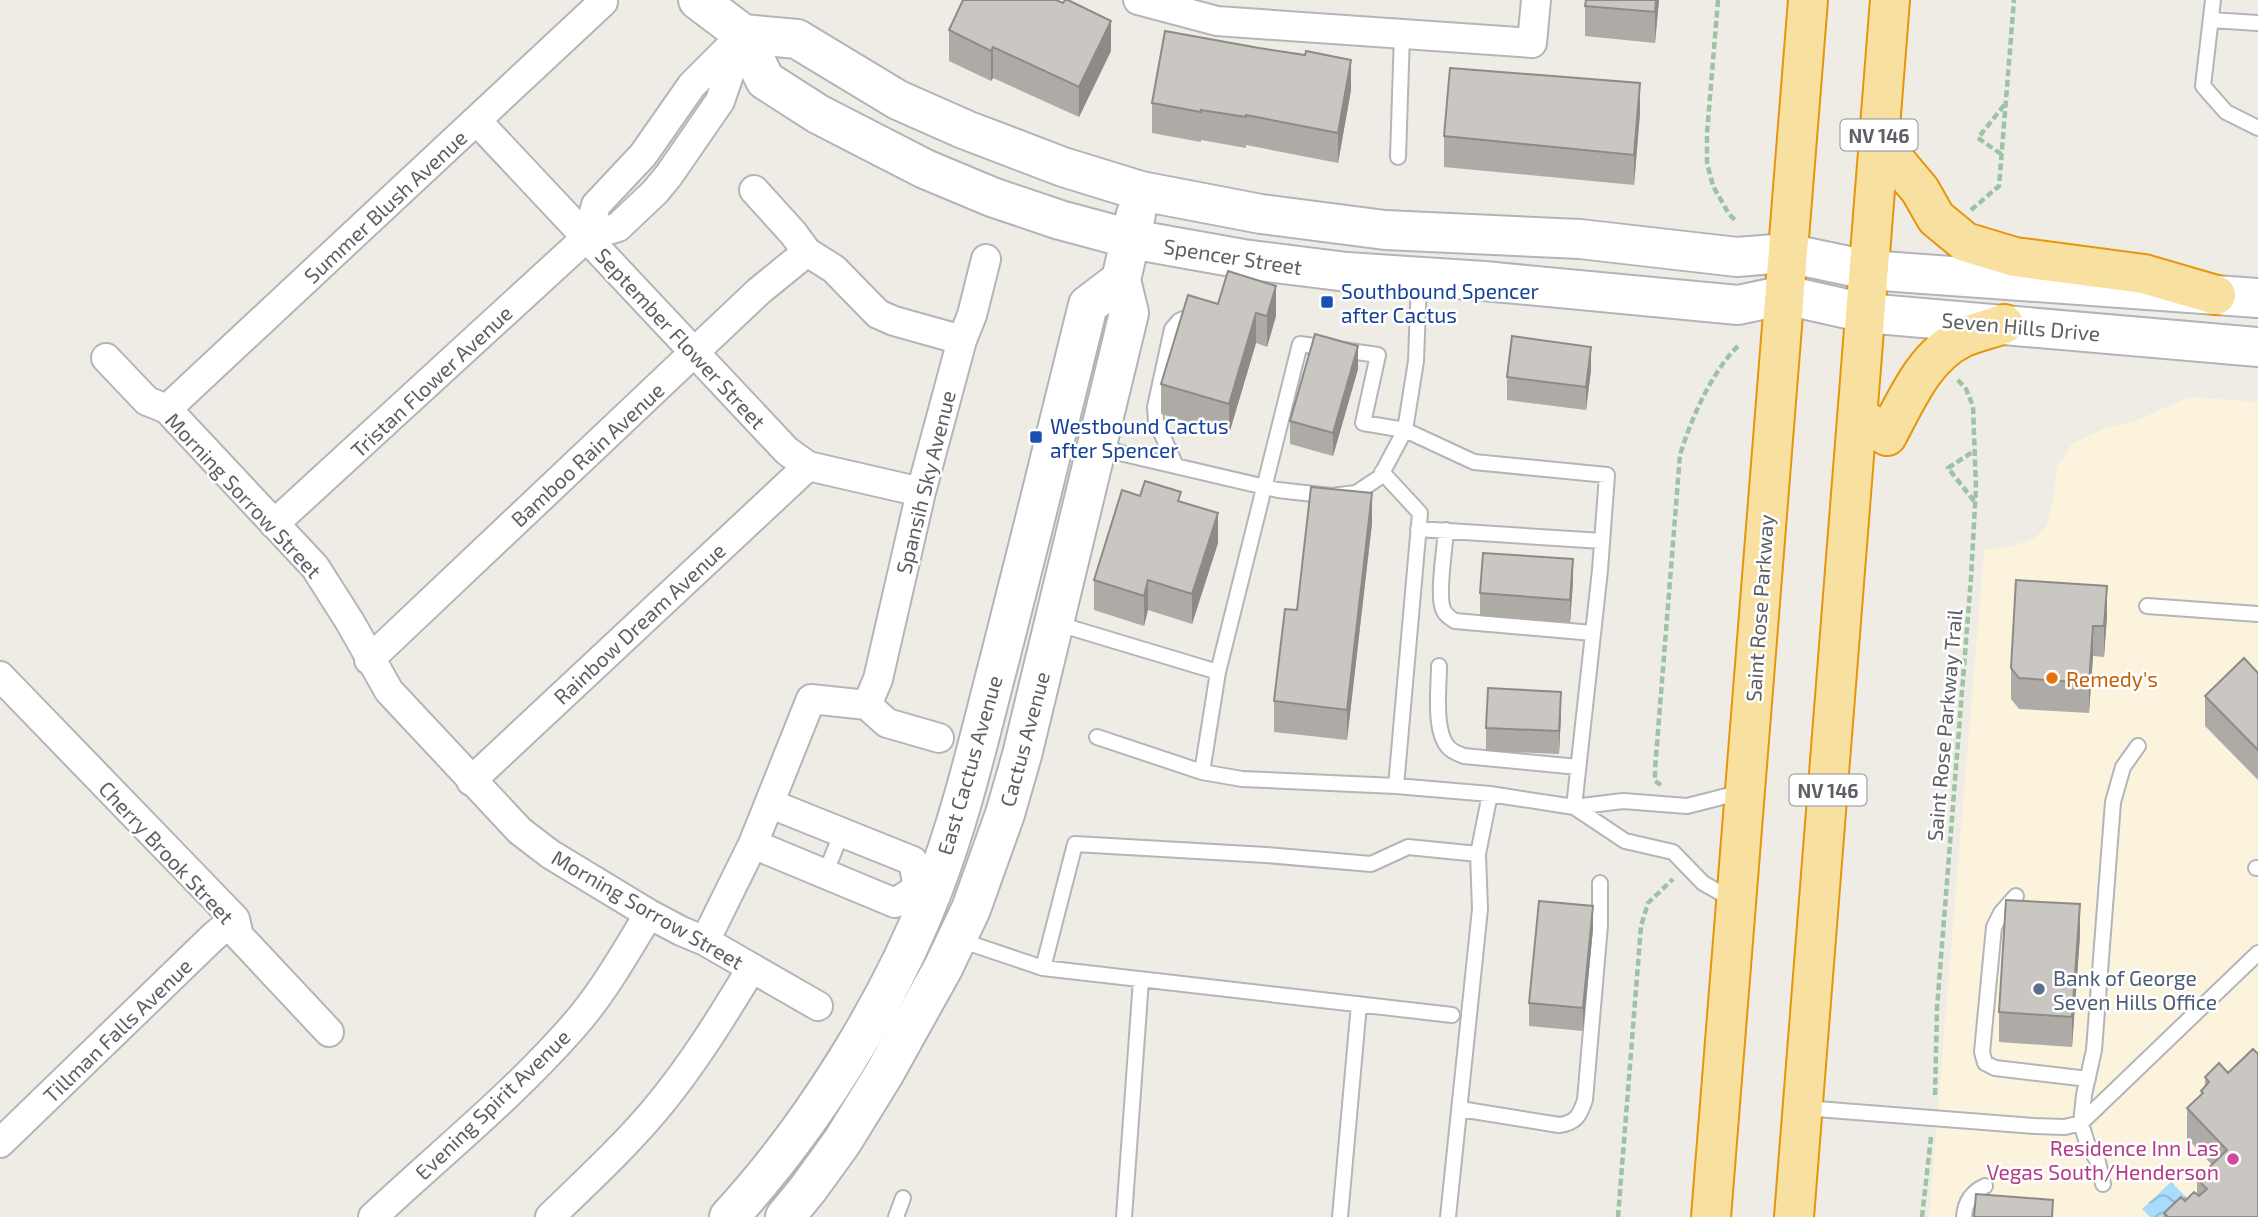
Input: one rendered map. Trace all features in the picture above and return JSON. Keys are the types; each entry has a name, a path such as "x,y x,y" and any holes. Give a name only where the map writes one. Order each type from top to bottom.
{"highway":[{"name":"Saint Rose Parkway","path":"1711,1217 1808,0"},
{"name":"NV 146","path":"1794,1217 1890,0"},
{"path":"1878,140 1920,190 1936,218 1965,242 2015,257 2144,274 2216,295"},
{"path":"1858,415 1887,436 1932,361 1961,339 2004,324"}],"main road":[{"name":"Spencer Street","path":"698,0 743,34 765,80 818,114 925,169 992,197 1060,220 1136,215 1261,214 1385,230 1580,239 1737,257 1787,253"},
{"name":"Spencer Street","path":"743,34 797,39 909,105 1051,163 1136,215 1292,266 1738,305 1785,295"},
{"name":"Cactus Avenue","path":"785,1217 842,1142 943,968 971,909 1005,814 1022,755 1129,313 1121,280 1136,215"},
{"name":"Seven Hills Drive","path":"1787,253 1868,270 2258,298"},
{"name":"East Cactus Avenue","path":"729,1217 753,1190 821,1100 885,993 965,793 1088,305 1121,280"},
{"name":"Seven Hills Drive","path":"1785,295 1865,313 2258,347"},
{"path":"1045,479 1050,487 1051,522 1036,591 1037,606 1042,614 1054,622"},
{"path":"899,1047 897,1032 902,1010 939,923 939,911 925,890 952,880 961,870 999,779 1010,764 1022,755"},
{"path":"763,1217 765,1209 811,1149 821,1130 821,1100"}],"street":[{"path":"1138,0 1217,21 1532,43 1536,0"},
{"name":"Summer Blush Avenue","path":"167,410 603,2"},
{"path":"587,237 596,205 631,169 664,153 692,85 743,34"},
{"name":"September Flower Street","path":"477,121 787,451 808,466 922,492"},
{"path":"754,190 807,252 834,269 878,314 962,340"},
{"name":"Tristan Flower Avenue","path":"274,524 587,237"},
{"name":"Bamboo Rain Avenue","path":"369,660 759,291 807,252"},
{"name":"Spansih Sky Avenue","path":"867,705 878,679 922,492 986,259"},
{"name":"Morning Sorrow Street","path":"106,358 147,401 167,410 315,566 389,691 520,831 649,914 705,941 818,1006"},
{"name":"Rainbow Dream Avenue","path":"471,781 808,466"},
{"name":"Cherry Brook Street","path":"0,676 235,919 239,936 329,1031"},
{"path":"705,941 771,804 811,699 867,705 887,723 939,738"},
{"path":"753,844 895,903 925,890 913,861 771,804"},
{"name":"Evening Spirit Avenue","path":"373,1217 529,1073 572,1027 611,975 649,914"},
{"name":"Tillman Falls Avenue","path":"1,1139 235,919"},
{"path":"550,1217 619,1150 656,1108 722,1018 751,969"}],"lane":[{"path":"2213,0 2203,86 2226,112 2258,128"},
{"path":"2211,20 2258,23"},
{"path":"1398,157 1402,34"},
{"path":"1098,445 1124,454 1265,487 1331,496 1356,493 1380,477 1405,430 1416,361 1419,278"},
{"path":"1176,466 1156,421 1155,407 1172,329 1179,321 1188,317 1212,324"},
{"path":"1202,772 1218,672 1300,344 1378,355 1363,423 1405,430 1474,462 1607,475 1574,807"},
{"path":"1382,472 1420,513 1396,786"},
{"path":"1418,528 1602,541"},
{"path":"1446,530 1441,595 1442,609 1447,616 1455,621 1593,633"},
{"path":"2147,606 2258,614"},
{"path":"1054,622 1218,672"},
{"path":"1439,666 1439,724 1443,741 1451,750 1464,756 1578,767"},
{"path":"1097,737 1202,772 1242,779 1396,786 1490,794 1574,807 1623,801 1687,807 1744,791"},
{"path":"2103,1184 2098,1162 2087,1143 2081,1123 2094,1050 2113,802 2123,766 2138,746"},
{"path":"1448,1217 1480,909 1478,854 1490,794"},
{"path":"1574,807 1625,841 1673,852 1703,883 1736,902"},
{"path":"825,874 842,832"},
{"path":"1043,968 1075,844 1371,864 1408,847 1478,854"},
{"path":"1460,1109 1559,1125 1569,1124 1579,1117 1585,1100 1601,883"},
{"path":"2016,896 2001,913 1994,927 1982,1052 1985,1063 1994,1068 2088,1079"},
{"path":"957,939 1043,968 1452,1015"},
{"path":"1802,1108 2035,1126 2065,1127 2081,1123 2258,953"},
{"path":"1124,1217 1141,980"},
{"path":"1340,1217 1359,1004"},
{"path":"1964,1217 1968,1200 1985,1186"},
{"path":"896,1217 903,1198"}],"path":[{"path":"1718,0 1707,163 1713,186 1736,221"},
{"path":"1970,211 1999,186 2014,0"},
{"path":"2002,154 1978,138 2006,103"},
{"path":"1663,786 1655,781 1655,769 1680,455 1685,436 1700,404 1728,355 1739,345"},
{"name":"Saint Rose Parkway Trail","path":"1936,1095 1937,1008 1975,502 1973,406 1966,389 1955,376"},
{"path":"1974,451 1948,468 1975,502"},
{"path":"1618,1217 1641,926 1648,903 1679,873"},
{"path":"1922,1217 1931,1137"}],"shaded area":[{"path":"2190,397 2258,402 2258,1217 1929,1217 1984,550 2013,546 2035,538 2046,526 2053,502 2057,467 2072,444 2105,428 2132,422"}],"water":[{"path":"2171,1182 2188,1199 2169,1217 2150,1217 2142,1209"}],"building":[{"path":"963,0 1056,0 1063,3 1068,0 1111,21 1079,87 993,47 991,51 949,30"},
{"path":"1586,0 1656,0 1655,12 1585,6"},
{"path":"1165,31 1259,48 1305,55 1306,51 1351,60 1338,133 1246,115 1201,112 1152,103"},
{"path":"1450,68 1640,83 1634,155 1444,136"},
{"path":"1228,271 1276,286 1267,316 1256,313 1229,404 1161,384 1188,295 1218,304"},
{"path":"1315,334 1358,346 1333,433 1290,421"},
{"path":"1512,336 1591,347 1586,387 1507,377"},
{"path":"1145,481 1181,492 1178,501 1218,513 1192,594 1148,580 1144,596 1094,580 1122,490 1140,496"},
{"path":"1311,487 1372,493 1347,710 1274,701 1285,609 1297,610"},
{"path":"1483,553 1573,559 1570,600 1480,593"},
{"name":"Remedy's","path":"2016,580 2107,586 2104,626 2093,626 2089,683 2019,678 2011,668"},
{"path":"2244,658 2258,673 2258,750 2205,696"},
{"path":"1488,688 1561,692 1559,731 1486,728"},
{"name":"Bank of George Seven Hills Office","path":"2006,900 2080,904 2072,1017 1999,1012"},
{"path":"1539,901 1593,906 1583,1008 1529,1003"},
{"name":"Residence Inn Las Vegas South/Henderson","path":"2253,1049 2258,1054 2258,1217 2166,1217 2164,1213 2181,1197 2185,1201 2194,1192 2199,1196 2207,1189 2197,1179 2227,1150 2187,1108 2203,1093 2201,1091 2209,1082 2205,1077 2219,1063 2228,1073"},
{"path":"1976,1194 2053,1200 2052,1217 1974,1217"}],"place":[{"name":"Southbound Spencer after Cactus","path":"1327,302"},
{"name":"Westbound Cactus after Spencer","path":"1036,437"},
{"name":"Remedy's","path":"2052,678"},
{"name":"Bank of George Seven Hills Office","path":"2039,989"},
{"name":"Residence Inn Las Vegas South/Henderson","path":"2233,1159"}]}
